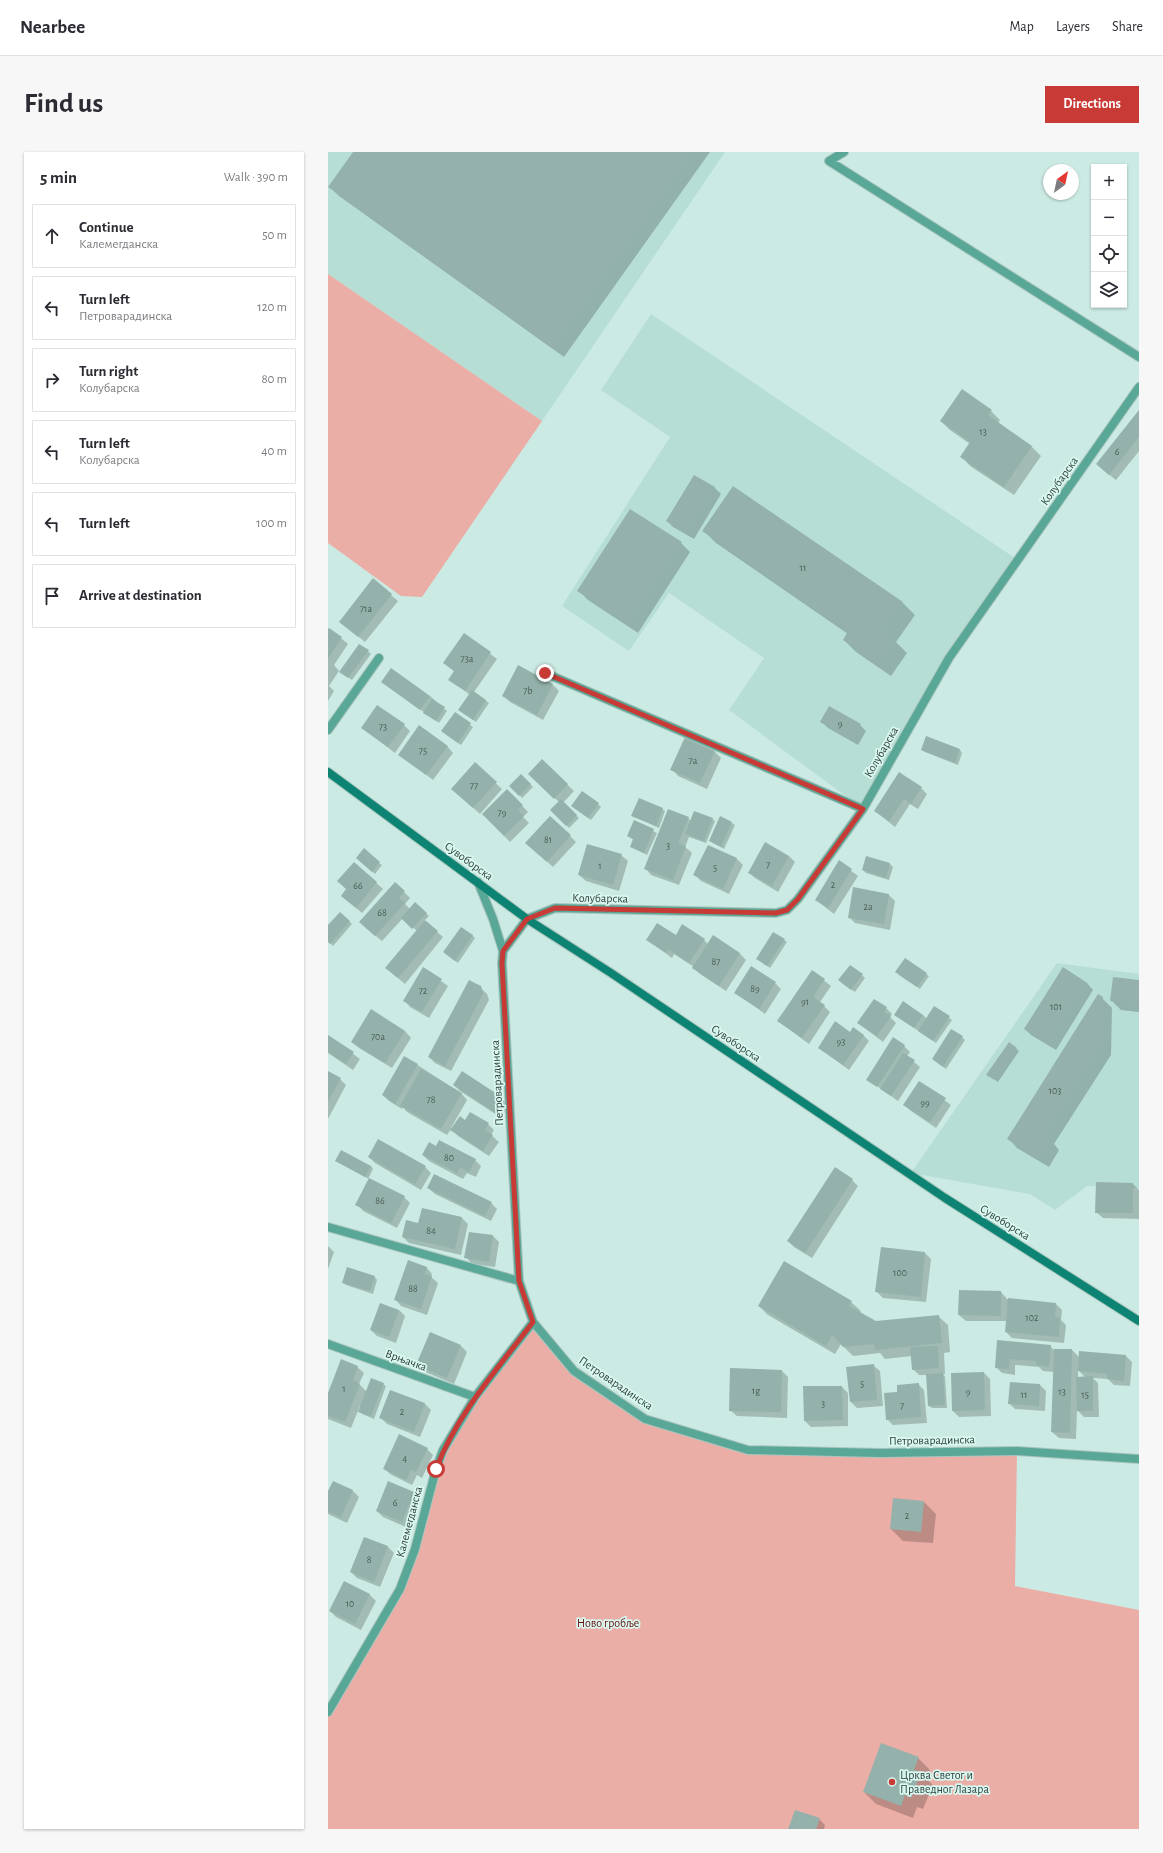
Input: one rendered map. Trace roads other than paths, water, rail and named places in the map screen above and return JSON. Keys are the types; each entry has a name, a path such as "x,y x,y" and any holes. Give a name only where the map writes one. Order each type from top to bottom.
{"main road":[{"name":"Сувоборска","path":"328,772 527,919 618,978 945,1198 1139,1321"}],"street":[{"path":"844,152 829,161 1139,357"},
{"name":"Колубарска","path":"527,919 555,908 776,913 787,910 798,899 863,809 949,658 1139,387"},
{"path":"328,730 379,658"},
{"path":"545,673 863,809"},
{"name":"Петроварадинска","path":"478,882 493,919 503,951 502,963 519,1281 533,1322 574,1371 645,1419 748,1450 880,1453 1017,1451 1139,1459"},
{"path":"503,951 527,919"},
{"path":"328,1227 519,1281"},
{"name":"Калемегданска","path":"328,1712 400,1589 415,1549 436,1469 443,1450 475,1398 533,1322"},
{"name":"Врњачка","path":"328,1344 475,1398"}],"place":[{"name":"Црква Светог и Праведног Лазара","path":"892,1782"}],"park label":[{"name":"Ново гробље","path":"608,1623"}]}
